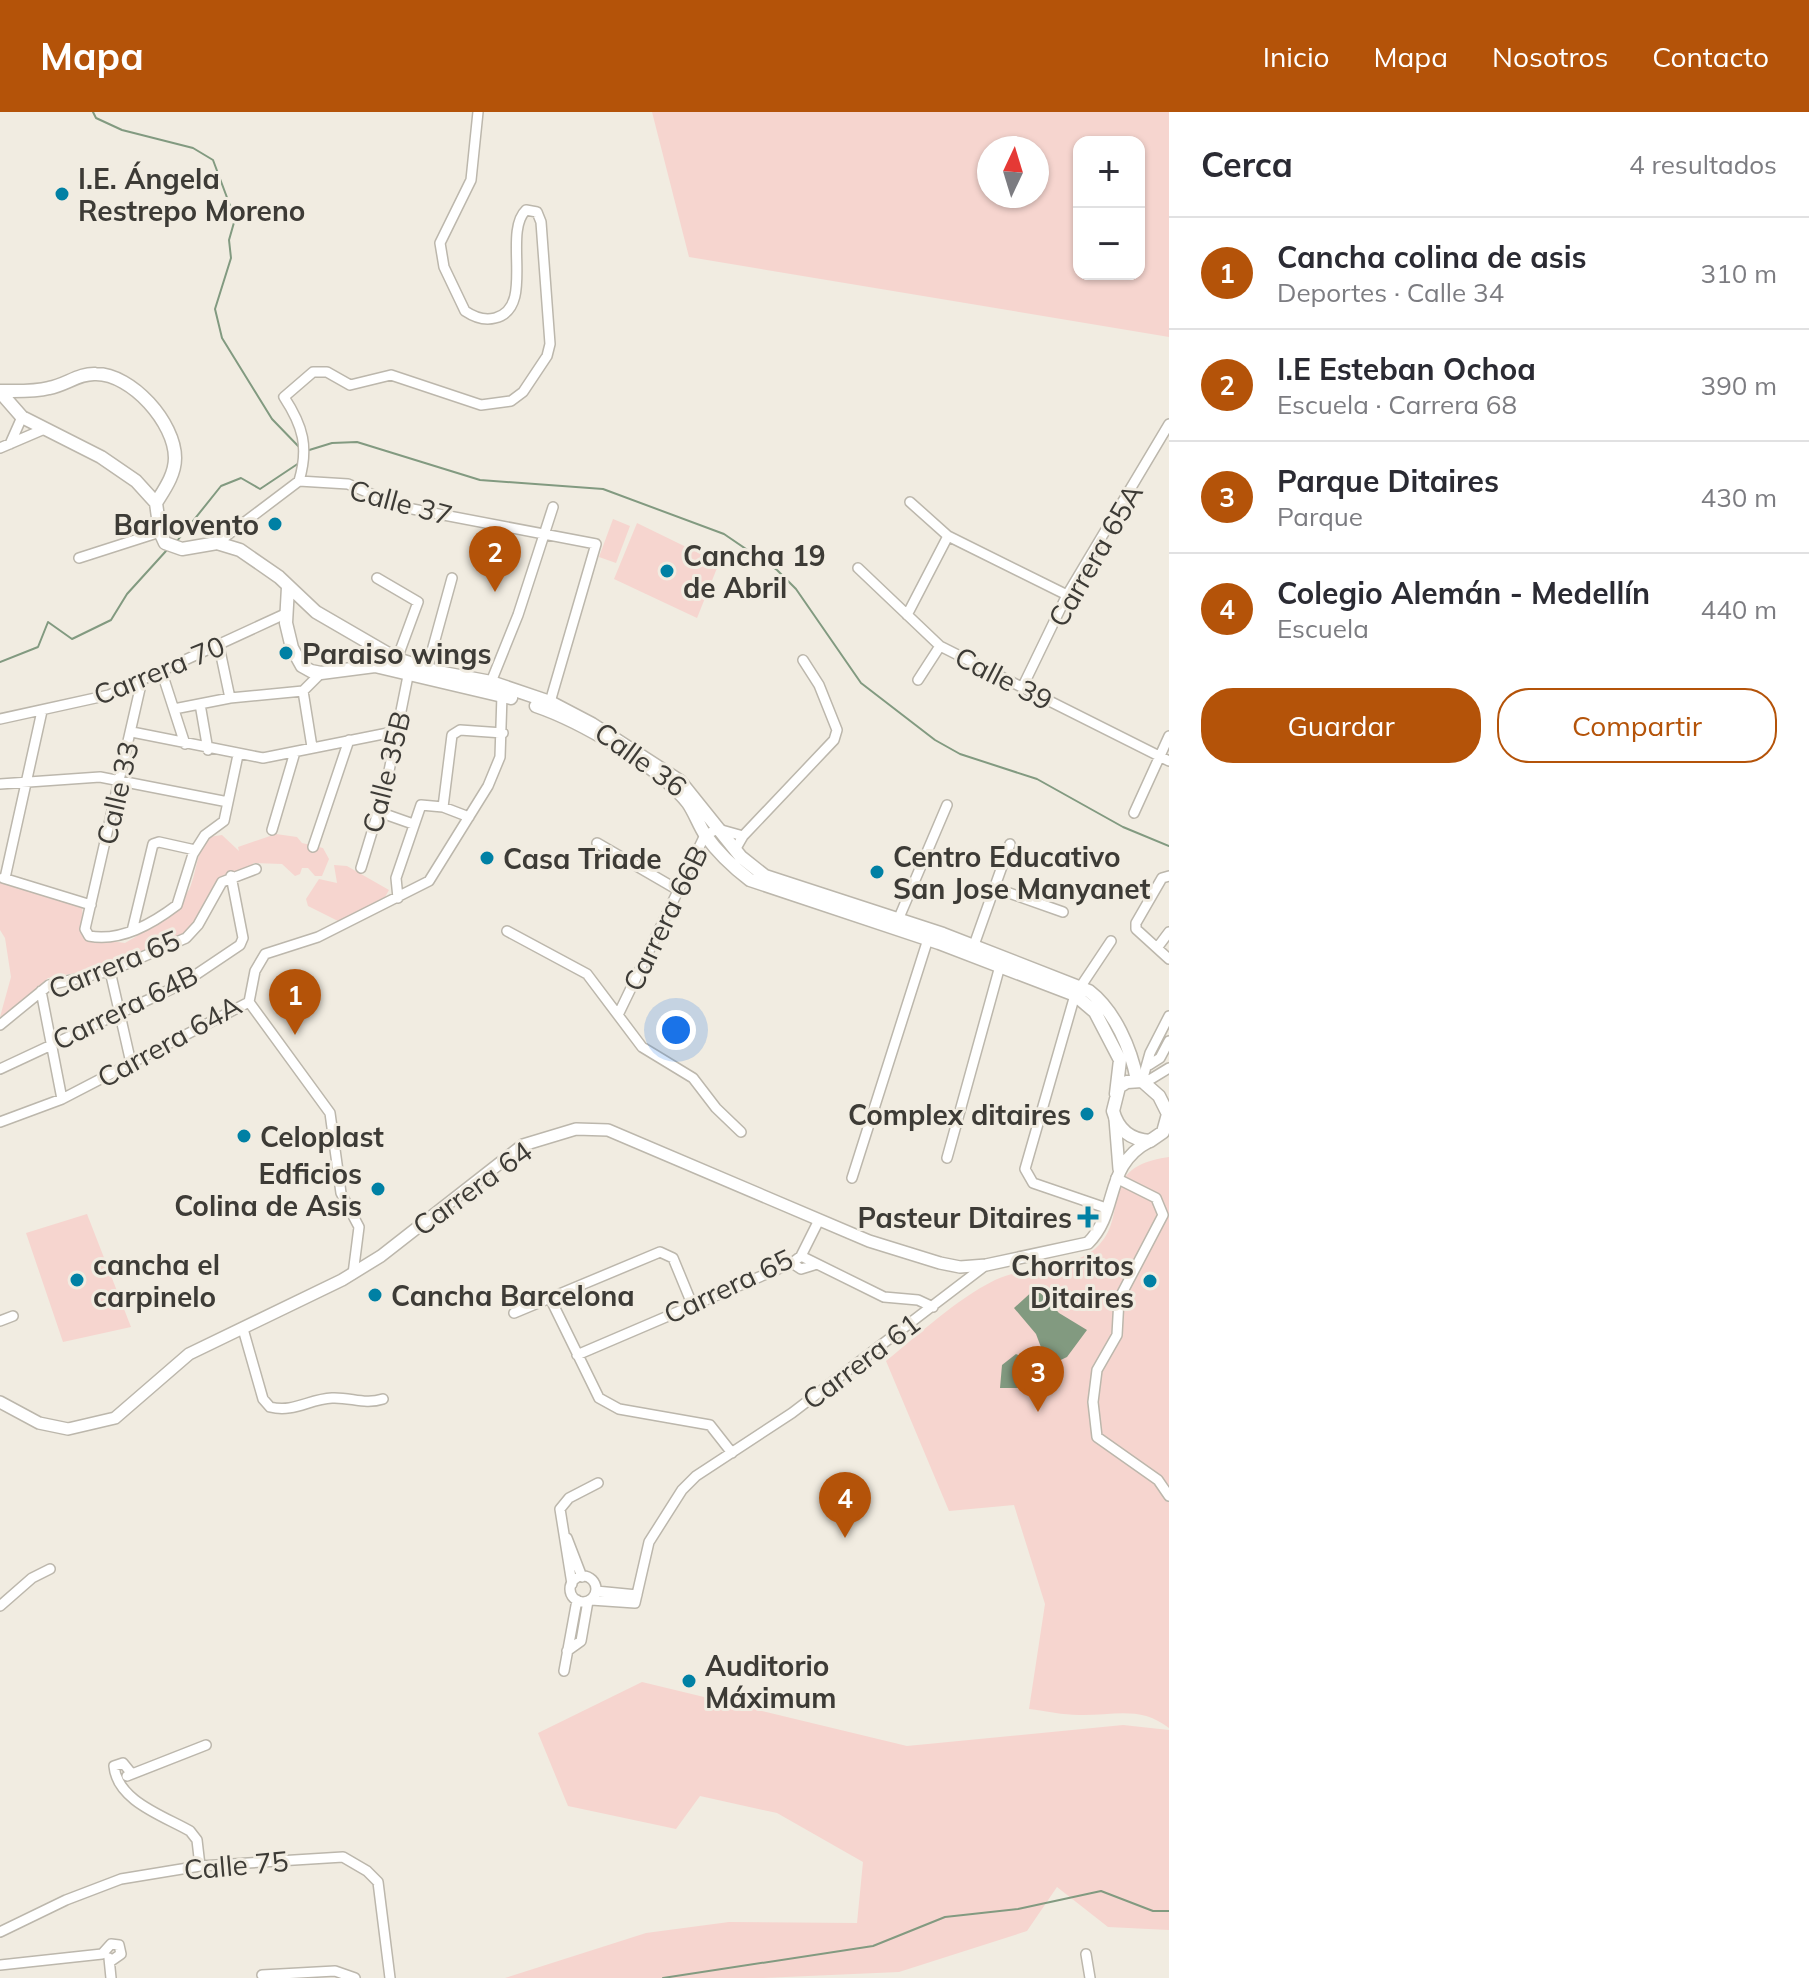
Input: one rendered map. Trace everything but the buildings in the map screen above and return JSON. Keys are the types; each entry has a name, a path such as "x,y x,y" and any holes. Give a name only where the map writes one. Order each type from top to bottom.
{"main road":[{"path":"0,391 48,389 93,373 115,377 136,390 172,441 175,458 173,474 156,503"},
{"path":"0,391 22,417 42,430 123,470 156,503 167,541 217,543"},
{"name":"Calle 36","path":"217,543 240,550 316,612 397,659 427,669 491,682 550,702 612,736 680,781 735,850 754,869 777,882 974,945 1100,999 1132,1055 1142,1081"},
{"path":"288,587 283,618 296,658 302,666 321,673 367,665 377,648"},
{"path":"283,618 316,612"},
{"name":"Calle 36","path":"367,665 502,695 547,710 635,760 672,786 689,804 705,835 731,865 766,888 1078,990 1095,1012 1120,1060 1116,1094"},
{"path":"1142,1081 1169,1114 1159,1139 1134,1138 1123,1131 1115,1117 1116,1094 1127,1082 1142,1081"}],"street":[{"path":"217,543 299,481 304,459 302,423 284,397 313,372 327,372 350,385 391,375 481,405 500,404 523,392 547,356 550,327 537,212 526,210 518,223 515,295 504,316 490,319 465,311 440,256 442,234 471,180 478,112"},
{"path":"5,446 22,417"},
{"name":"Carrera 65A","path":"1022,688 1067,595 1169,424"},
{"path":"5,446 42,430"},
{"name":"Calle 37","path":"299,481 348,484 402,507 596,544 550,702"},
{"path":"910,502 948,536 1067,595"},
{"path":"491,682 518,615 553,507"},
{"path":"907,615 948,536"},
{"path":"79,558 167,541"},
{"name":"Calle 39","path":"858,568 940,646 1164,759"},
{"path":"377,578 418,602 397,659"},
{"path":"427,669 452,578"},
{"name":"Carrera 70","path":"0,719 109,695 283,618"},
{"path":"219,646 230,698"},
{"path":"918,680 940,646"},
{"path":"735,850 743,836 834,740 837,730 819,685 803,660"},
{"path":"162,673 185,744"},
{"path":"174,709 230,698 303,691 321,673"},
{"name":"Calle 35B","path":"361,868 379,812 408,676"},
{"name":"Calle 33","path":"91,905 142,680"},
{"path":"303,691 312,747"},
{"name":"Carrera 64A","path":"0,1122 62,1099 249,1002 258,962 265,954 318,937 429,881 469,817 500,757 502,695"},
{"path":"200,704 208,750"},
{"path":"42,711 3,877 91,905 85,929 89,936 107,939 132,931 177,905 187,866 195,850 205,835 224,821 238,755"},
{"path":"443,807 452,735 460,730 503,733"},
{"path":"132,732 208,750 263,758 398,731"},
{"path":"1134,813 1164,759 1169,736"},
{"path":"313,847 349,740"},
{"path":"272,830 295,752"},
{"path":"0,784 80,776 120,779 228,802"},
{"path":"398,898 396,878 421,805 443,807 469,817"},
{"path":"898,920 947,805"},
{"path":"379,812 413,824"},
{"path":"718,829 743,836"},
{"name":"Carrera 66B","path":"618,1015 705,835 718,829"},
{"path":"132,931 153,844 159,842 195,850"},
{"path":"597,843 678,890"},
{"path":"974,945 1010,844"},
{"path":"231,876 256,869"},
{"name":"Carrera 64B","path":"0,1069 182,984 240,945 243,938 231,876"},
{"name":"Carrera 65","path":"0,1025 49,985 110,971 186,938 198,925 218,886 231,876"},
{"path":"1169,876 1162,878 1136,918 1136,929 1169,959"},
{"path":"995,888 1063,912"},
{"path":"507,931 578,967 642,1047 693,1078 741,1132"},
{"path":"1157,948 1169,932"},
{"path":"852,1178 928,939"},
{"path":"1106,1208 1033,1183 1025,1169 1078,990 1111,941"},
{"path":"947,1158 1000,966"},
{"path":"110,971 131,1063"},
{"path":"41,991 62,1099"},
{"path":"249,1002 330,1113 341,1193 359,1227 353,1274"},
{"path":"1142,1081 1150,1053 1169,1016"},
{"path":"1149,1065 1160,1058 1169,1041"},
{"path":"1142,1081 1169,1068"},
{"name":"Carrera 64","path":"1115,1117 1117,1174"},
{"name":"Carrera 64","path":"0,1402 39,1423 68,1429 115,1418 189,1354 244,1335 353,1274 523,1145 576,1129 604,1130 629,1138 869,1241 960,1267 986,1265 1088,1243 1099,1232 1117,1174 1127,1156 1159,1139"},
{"path":"1117,1174 1156,1198 1163,1215 1119,1299 1117,1335 1097,1370 1093,1402 1097,1437 1158,1480 1169,1496"},
{"name":"Carrera 65","path":"577,1355 792,1263 801,1256 819,1220"},
{"path":"514,1313 660,1252 673,1258 692,1304"},
{"path":"801,1256 884,1297 897,1301 909,1298 933,1307"},
{"path":"792,1263 801,1269 814,1265"},
{"name":"Carrera 61","path":"590,1600 636,1599 644,1554 666,1514 696,1476 792,1413 986,1265"},
{"path":"550,1298 593,1388 608,1403 619,1409 710,1425 732,1453"},
{"path":"0,1321 13,1316"},
{"path":"244,1335 263,1399 270,1407 289,1410 336,1397 370,1403 383,1399"},
{"path":"567,1651 581,1641 590,1600 590,1579 577,1571 561,1524 560,1509 569,1498 598,1483"},
{"path":"0,1606 32,1578 50,1569"},
{"path":"564,1671 576,1604 571,1594 572,1584 577,1571"},
{"path":"576,1604 590,1600"},
{"path":"118,1780 206,1745"},
{"path":"132,1774 120,1762 114,1770 132,1798 190,1831 197,1840 200,1866"},
{"name":"Calle 75","path":"0,1932 66,1900 121,1879 200,1866 343,1857 378,1882 390,1978"},
{"path":"0,1965 102,1954 111,1944 119,1945 121,1954 111,1961"},
{"path":"102,1954 111,1961"},
{"path":"1086,1954 1090,1978"},
{"path":"111,1961 111,1978"},
{"path":"262,1975 335,1971 355,1978"},
{"path":"381,1978 390,1978"}],"shaded area":[{"path":"652,112 1169,112 1169,337 689,257"},
{"path":"613,519 630,526 616,563 599,557"},
{"name":"Cancha 19 de Abril","path":"637,523 719,563 697,618 614,579"},
{"path":"276,834 297,837 302,843 323,848 329,859 322,876 315,876 308,868 302,868 300,874 295,876 282,864 253,863 254,866 219,879 187,936 109,967 48,978 19,1006 0,1017 11,977 5,938 0,930 0,879 82,904 83,930 88,938 125,943 181,901 191,885 199,855 208,837 222,835 239,851 238,847"},
{"path":"334,865 347,866 389,890 385,897 340,922 308,906 306,899 319,879 337,883"},
{"path":"1169,1157 1169,1728 1147,1716 1136,1714 1073,1715 1029,1709 1045,1604 1014,1505 949,1511 886,1361 952,1307 995,1280 1063,1264 1089,1253 1108,1232 1118,1192 1132,1170 1146,1162"},
{"name":"cancha el carpinelo","path":"87,1214 131,1327 63,1342 26,1233"},
{"path":"1036,1288 1059,1313 1087,1330 1067,1357 1048,1366 1036,1334 1014,1308"},
{"path":"1016,1354 1032,1361 1033,1378 1023,1388 1000,1388 1002,1365"},
{"path":"642,1682 907,1746 1123,1725 1169,1730 1169,1930 1108,1927 1057,1887 1027,1931 899,1972 763,1978 505,1978 646,1933 729,1922 857,1923 863,1862 777,1813 700,1796 676,1829 568,1806 538,1733"}],"waterway":[{"path":"93,112 96,118 122,130 193,148 213,160 235,219 229,240 231,258 215,309 222,338 272,419 301,449"},
{"path":"306,451 332,443 357,442 480,480 603,489 724,534 777,570 796,589 861,683 935,740 960,754 1037,779 1123,827 1169,846"},
{"path":"177,541 221,486 241,478 260,489 299,463"},
{"path":"0,662 38,647 48,622 72,639 111,620 127,594 166,551"},
{"path":"663,1978 873,1946 945,1917 1018,1909 1101,1891 1153,1911 1169,1911"}],"place":[{"name":"I.E. Ángela Restrepo Moreno","path":"62,194"},
{"name":"Barlovento","path":"275,524"},
{"name":"Cancha 19 de Abril","path":"667,571"},
{"name":"I.E Esteban Ochoa","path":"495,592"},
{"name":"Paraiso wings","path":"286,653"},
{"name":"Casa Triade","path":"487,858"},
{"name":"Centro Educativo San Jose Manyanet","path":"877,872"},
{"name":"Cancha colina de asis","path":"295,1035"},
{"name":"Complex ditaires","path":"1087,1114"},
{"name":"Celoplast","path":"244,1136"},
{"name":"Edficios Colina de Asis","path":"378,1189"},
{"name":"Pasteur Ditaires","path":"1088,1217"},
{"name":"cancha el carpinelo","path":"77,1280"},
{"name":"Chorritos Ditaires","path":"1150,1281"},
{"name":"Cancha Barcelona","path":"375,1295"},
{"name":"Parque Ditaires","path":"1038,1412"},
{"name":"Colegio Alemán - Medellín","path":"845,1538"},
{"name":"Auditorio Máximum","path":"689,1681"}]}
